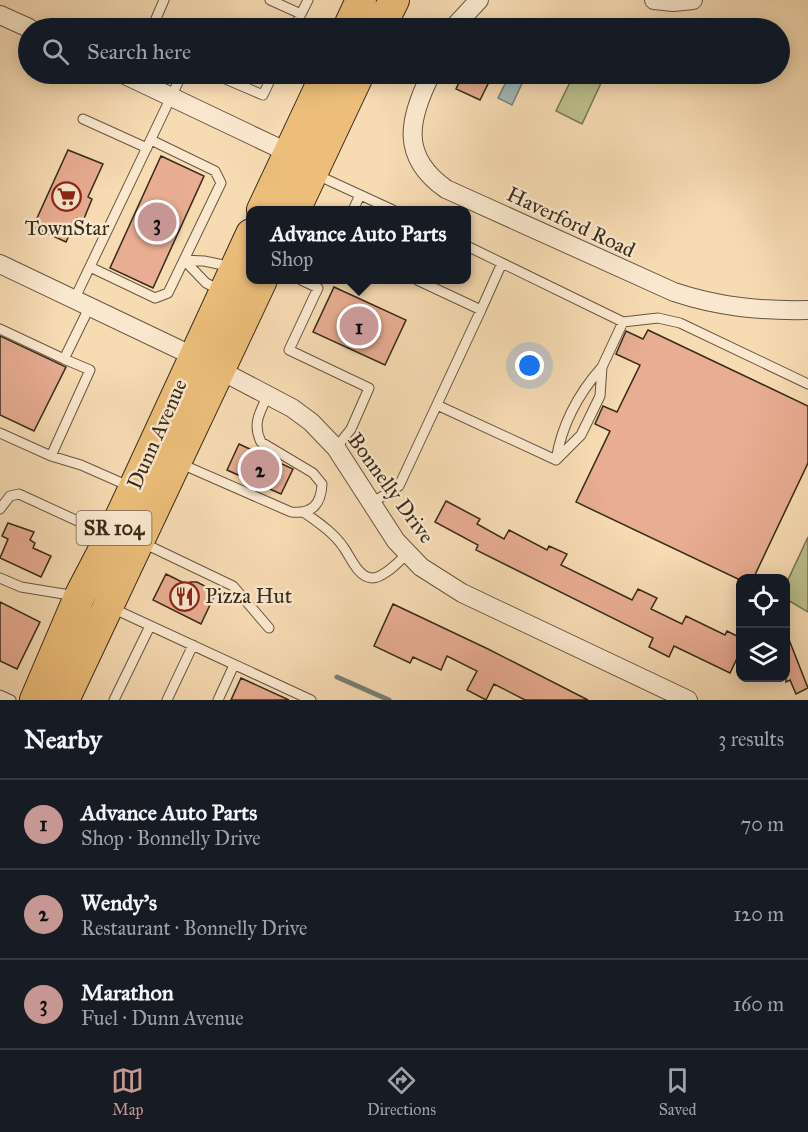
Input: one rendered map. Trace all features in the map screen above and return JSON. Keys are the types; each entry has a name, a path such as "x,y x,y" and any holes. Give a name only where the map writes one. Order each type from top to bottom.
{"main road":[{"path":"353,18 361,0"},
{"path":"386,18 394,0"},
{"path":"264,206 321,84"},
{"path":"297,206 354,84"},
{"name":"Dunn Avenue","path":"35,700 79,597 133,488 246,245"},
{"name":"Dunn Avenue","path":"64,700 260,284"}],"street":[{"path":"654,0 673,2 693,0"},
{"path":"461,18 473,2"},
{"path":"0,15 18,23"},
{"path":"144,84 289,153"},
{"name":"Haverford Road","path":"427,84 412,117 414,150 423,167 435,181 446,189 601,261 684,296 744,309 808,310"},
{"name":"Bonnelly Drive","path":"0,264 193,356 292,408 311,422 336,448 373,502 396,541 421,567 462,593 688,700"}],"lane":[{"path":"156,18 164,0"},
{"path":"270,0 301,15"},
{"path":"300,18 308,0"},
{"path":"64,359 90,267 178,84"},
{"path":"237,84 263,95 268,84"},
{"path":"83,118 215,171 221,183 168,293 155,298 90,267"},
{"path":"313,172 384,206"},
{"path":"355,206 360,195"},
{"path":"471,248 623,322 658,318 680,323 808,384"},
{"path":"184,260 204,261 230,280"},
{"path":"184,260 206,283 230,280"},
{"path":"373,502 399,486 502,264"},
{"path":"310,284 318,288 289,350 369,388 351,429 336,448"},
{"path":"427,284 481,310"},
{"path":"556,460 560,436 573,408 583,388 602,367 623,322"},
{"path":"0,328 90,370 51,456"},
{"path":"556,460 581,435 600,396 602,367"},
{"path":"268,396 257,419 261,442 313,473 322,484 321,498 316,507 305,513"},
{"path":"437,405 556,460"},
{"path":"0,434 133,488"},
{"path":"176,462 291,512 305,513 324,527 342,545 360,572 371,578 380,576 407,554"},
{"path":"0,509 10,496 19,494 110,536"},
{"path":"139,541 233,586 269,627"},
{"path":"0,578 21,587 79,597"},
{"path":"108,607 311,700"},
{"path":"114,700 150,626"},
{"path":"167,700 193,645"},
{"path":"218,700 234,665"},
{"path":"0,695 11,700"}],"green space":[{"path":"569,84 601,84 582,124 556,111"},
{"path":"808,537 808,612 790,601 790,575"}],"shaded area":[{"path":"505,84 522,84 512,105 498,98"}],"building":[{"path":"458,84 488,84 480,100 456,89"},
{"name":"TownStar","path":"68,150 103,164 88,197 92,199 83,221 77,218 66,242 33,227"},
{"path":"161,156 204,176 153,288 110,268"},
{"path":"334,287 406,320 385,365 313,332"},
{"path":"648,330 808,406 808,463 755,574 736,574 736,578 576,502 610,431 595,424 603,406 617,412 640,365 616,354 626,331 643,339"},
{"path":"0,336 66,367 34,431 0,415"},
{"path":"239,444 293,469 281,494 227,470"},
{"path":"446,501 480,519 477,524 504,539 509,530 547,550 549,546 567,554 561,565 632,600 638,589 657,598 651,609 682,624 686,616 725,635 727,631 736,636 736,660 730,673 674,646 669,657 649,647 653,638 476,550 478,545 435,522"},
{"path":"8,523 34,532 30,540 35,543 33,548 51,556 41,577 0,558 8,539 2,536"},
{"name":"Pizza Hut","path":"166,574 188,585 190,582 197,582 216,592 201,624 153,600"},
{"path":"0,602 40,622 17,669 0,661"},
{"path":"393,604 588,700 525,700 494,684 486,700 467,690 477,671 447,656 441,670 413,657 410,663 374,646"},
{"path":"790,642 808,688 796,694 790,680"},
{"path":"241,678 289,700 231,700"}],"waterway":[{"path":"337,677 389,700"}],"place":[{"name":"TownStar","path":"67,197"},
{"name":"Marathon","path":"157,222"},
{"name":"Advance Auto Parts","path":"359,326"},
{"name":"Wendy's","path":"260,469"},
{"name":"Pizza Hut","path":"184,596"}]}
